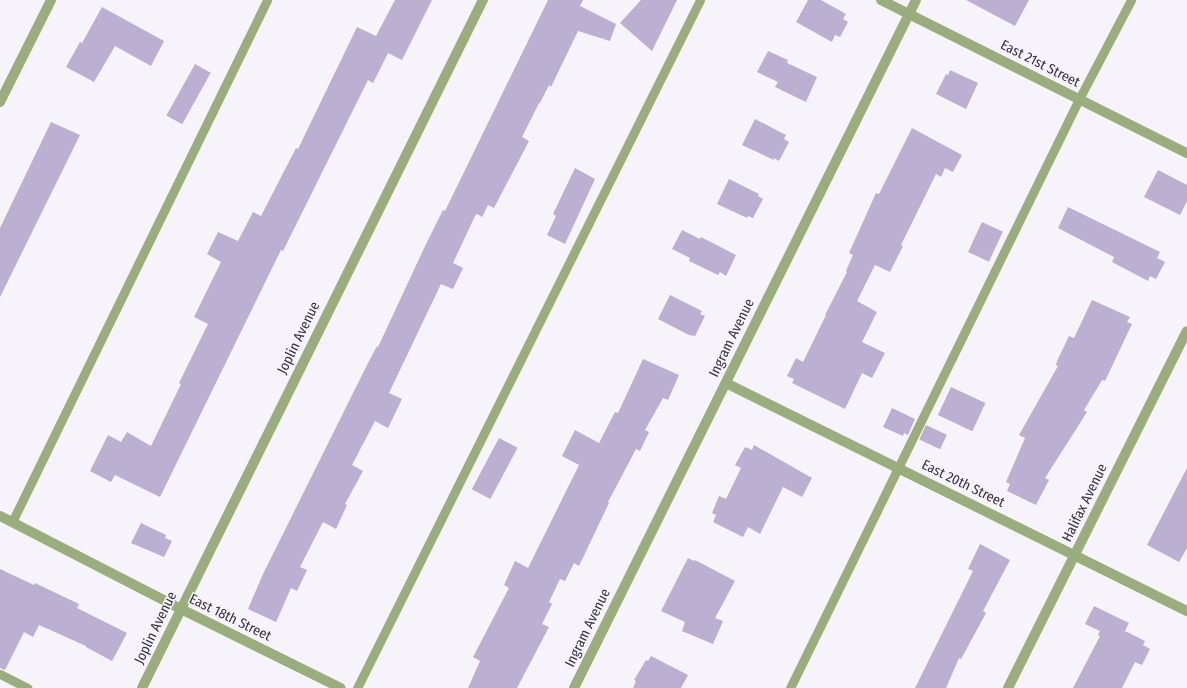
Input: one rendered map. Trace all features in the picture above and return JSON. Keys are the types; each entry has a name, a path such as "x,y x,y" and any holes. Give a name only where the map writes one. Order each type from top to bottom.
{"street":[{"path":"0,102 51,0"},
{"name":"Joplin Avenue","path":"142,688 483,0"},
{"name":"East 21st Street","path":"881,0 1187,153"},
{"name":"Ingram Avenue","path":"574,688 916,0"},
{"name":"Halifax Avenue","path":"1008,688 1187,331"},
{"name":"East 20th Street","path":"726,383 1187,611"},
{"name":"East 18th Street","path":"0,516 181,609 341,688"}],"lane":[{"path":"12,522 267,0"},
{"path":"357,688 700,0"},
{"path":"790,688 1079,99 1131,0"},
{"path":"0,674 28,688"}],"building":[{"path":"395,0 432,0 402,60 388,53 373,83 368,80 283,251 281,250 160,497 115,475 111,482 90,471 108,435 121,442 127,432 151,446 181,384 179,383 208,324 194,317 221,262 207,254 218,232 238,241 253,212 261,216 296,148 298,149 357,27 376,36"},
{"path":"548,0 583,0 580,6 616,24 610,41 578,31 551,87 549,85 522,137 529,141 494,208 488,205 482,217 477,214 475,216 453,263 463,268 453,289 441,284 389,393 402,399 388,428 375,421 352,465 363,471 345,504 347,505 336,529 323,522 300,567 307,570 297,591 291,588 276,622 248,609 263,574 367,365 377,346 378,347 426,244 443,210 445,211"},
{"path":"641,0 677,0 652,51 620,23"},
{"path":"808,0 821,0 846,14 843,19 848,22 840,37 835,35 832,42 796,22"},
{"path":"966,0 1029,0 1015,26"},
{"path":"102,7 164,41 151,66 115,46 94,82 66,67 80,42 82,43"},
{"path":"768,51 788,60 787,63 817,77 806,102 775,87 778,82 757,72"},
{"path":"195,64 211,73 182,124 166,116"},
{"path":"950,70 978,83 966,109 936,94 946,74 948,75"},
{"path":"755,119 786,135 784,139 789,142 779,161 742,145"},
{"path":"51,122 80,135 0,297 0,228"},
{"path":"912,128 962,155 953,172 945,168 941,177 936,174 901,245 903,246 890,272 875,265 857,301 877,312 862,342 885,353 872,378 862,373 845,409 792,383 794,379 787,376 796,358 803,362 847,272 846,271 853,255 849,253 876,193 879,194"},
{"path":"575,168 595,179 565,244 547,235 556,216 553,214"},
{"path":"1158,170 1187,185 1187,201 1180,215 1144,197"},
{"path":"729,179 759,194 758,196 763,199 753,218 748,216 747,218 717,204"},
{"path":"1068,207 1160,252 1157,258 1165,262 1156,279 1150,276 1148,281 1112,262 1114,257 1058,228"},
{"path":"982,222 1003,232 989,262 968,252"},
{"path":"682,230 700,239 701,237 736,255 726,276 720,272 718,275 689,261 690,258 672,249"},
{"path":"670,295 702,311 700,314 705,316 695,336 689,335 658,319"},
{"path":"1092,300 1130,317 1127,322 1132,324 1105,381 1102,380 1084,410 1087,412 1045,478 1049,480 1036,505 1007,491 1010,484 1006,482 1025,438 1019,435 1058,366 1056,365 1057,361 1069,336 1074,338"},
{"path":"643,359 679,375 668,400 663,398 645,430 649,432 640,451 636,449 608,502 609,503 579,566 574,563 565,581 560,579 549,602 552,604 542,624 549,627 517,688 468,688 480,661 473,657 509,588 504,585 515,561 528,568 579,465 562,456 575,430 599,443 615,412 618,413"},
{"path":"951,387 985,403 972,431 938,415"},
{"path":"892,408 915,419 908,435 904,433 903,436 883,427"},
{"path":"926,425 947,435 940,449 919,440"},
{"path":"499,438 518,448 490,499 472,489"},
{"path":"754,445 812,478 802,497 783,487 760,534 748,527 743,537 713,522 716,515 712,513 719,496 726,499 741,468 735,465 745,447 752,450"},
{"path":"1187,468 1187,548 1179,562 1147,545"},
{"path":"141,523 166,535 165,538 172,541 164,557 131,543"},
{"path":"980,544 1010,560 983,611 986,613 961,659 959,658 946,688 915,688 973,571 968,569"},
{"path":"688,558 694,561 695,560 735,581 715,618 723,621 713,644 682,631 685,622 661,611"},
{"path":"0,569 34,585 35,583 79,604 77,608 127,633 112,661 86,646 39,625 33,637 24,632 5,670 0,668"},
{"path":"1094,606 1129,623 1125,631 1145,641 1143,645 1150,649 1142,665 1135,662 1122,688 1073,688 1100,636 1098,635 1100,631 1085,624"},
{"path":"651,656 688,675 681,688 633,688 636,681 634,680 646,660 648,661"}]}
